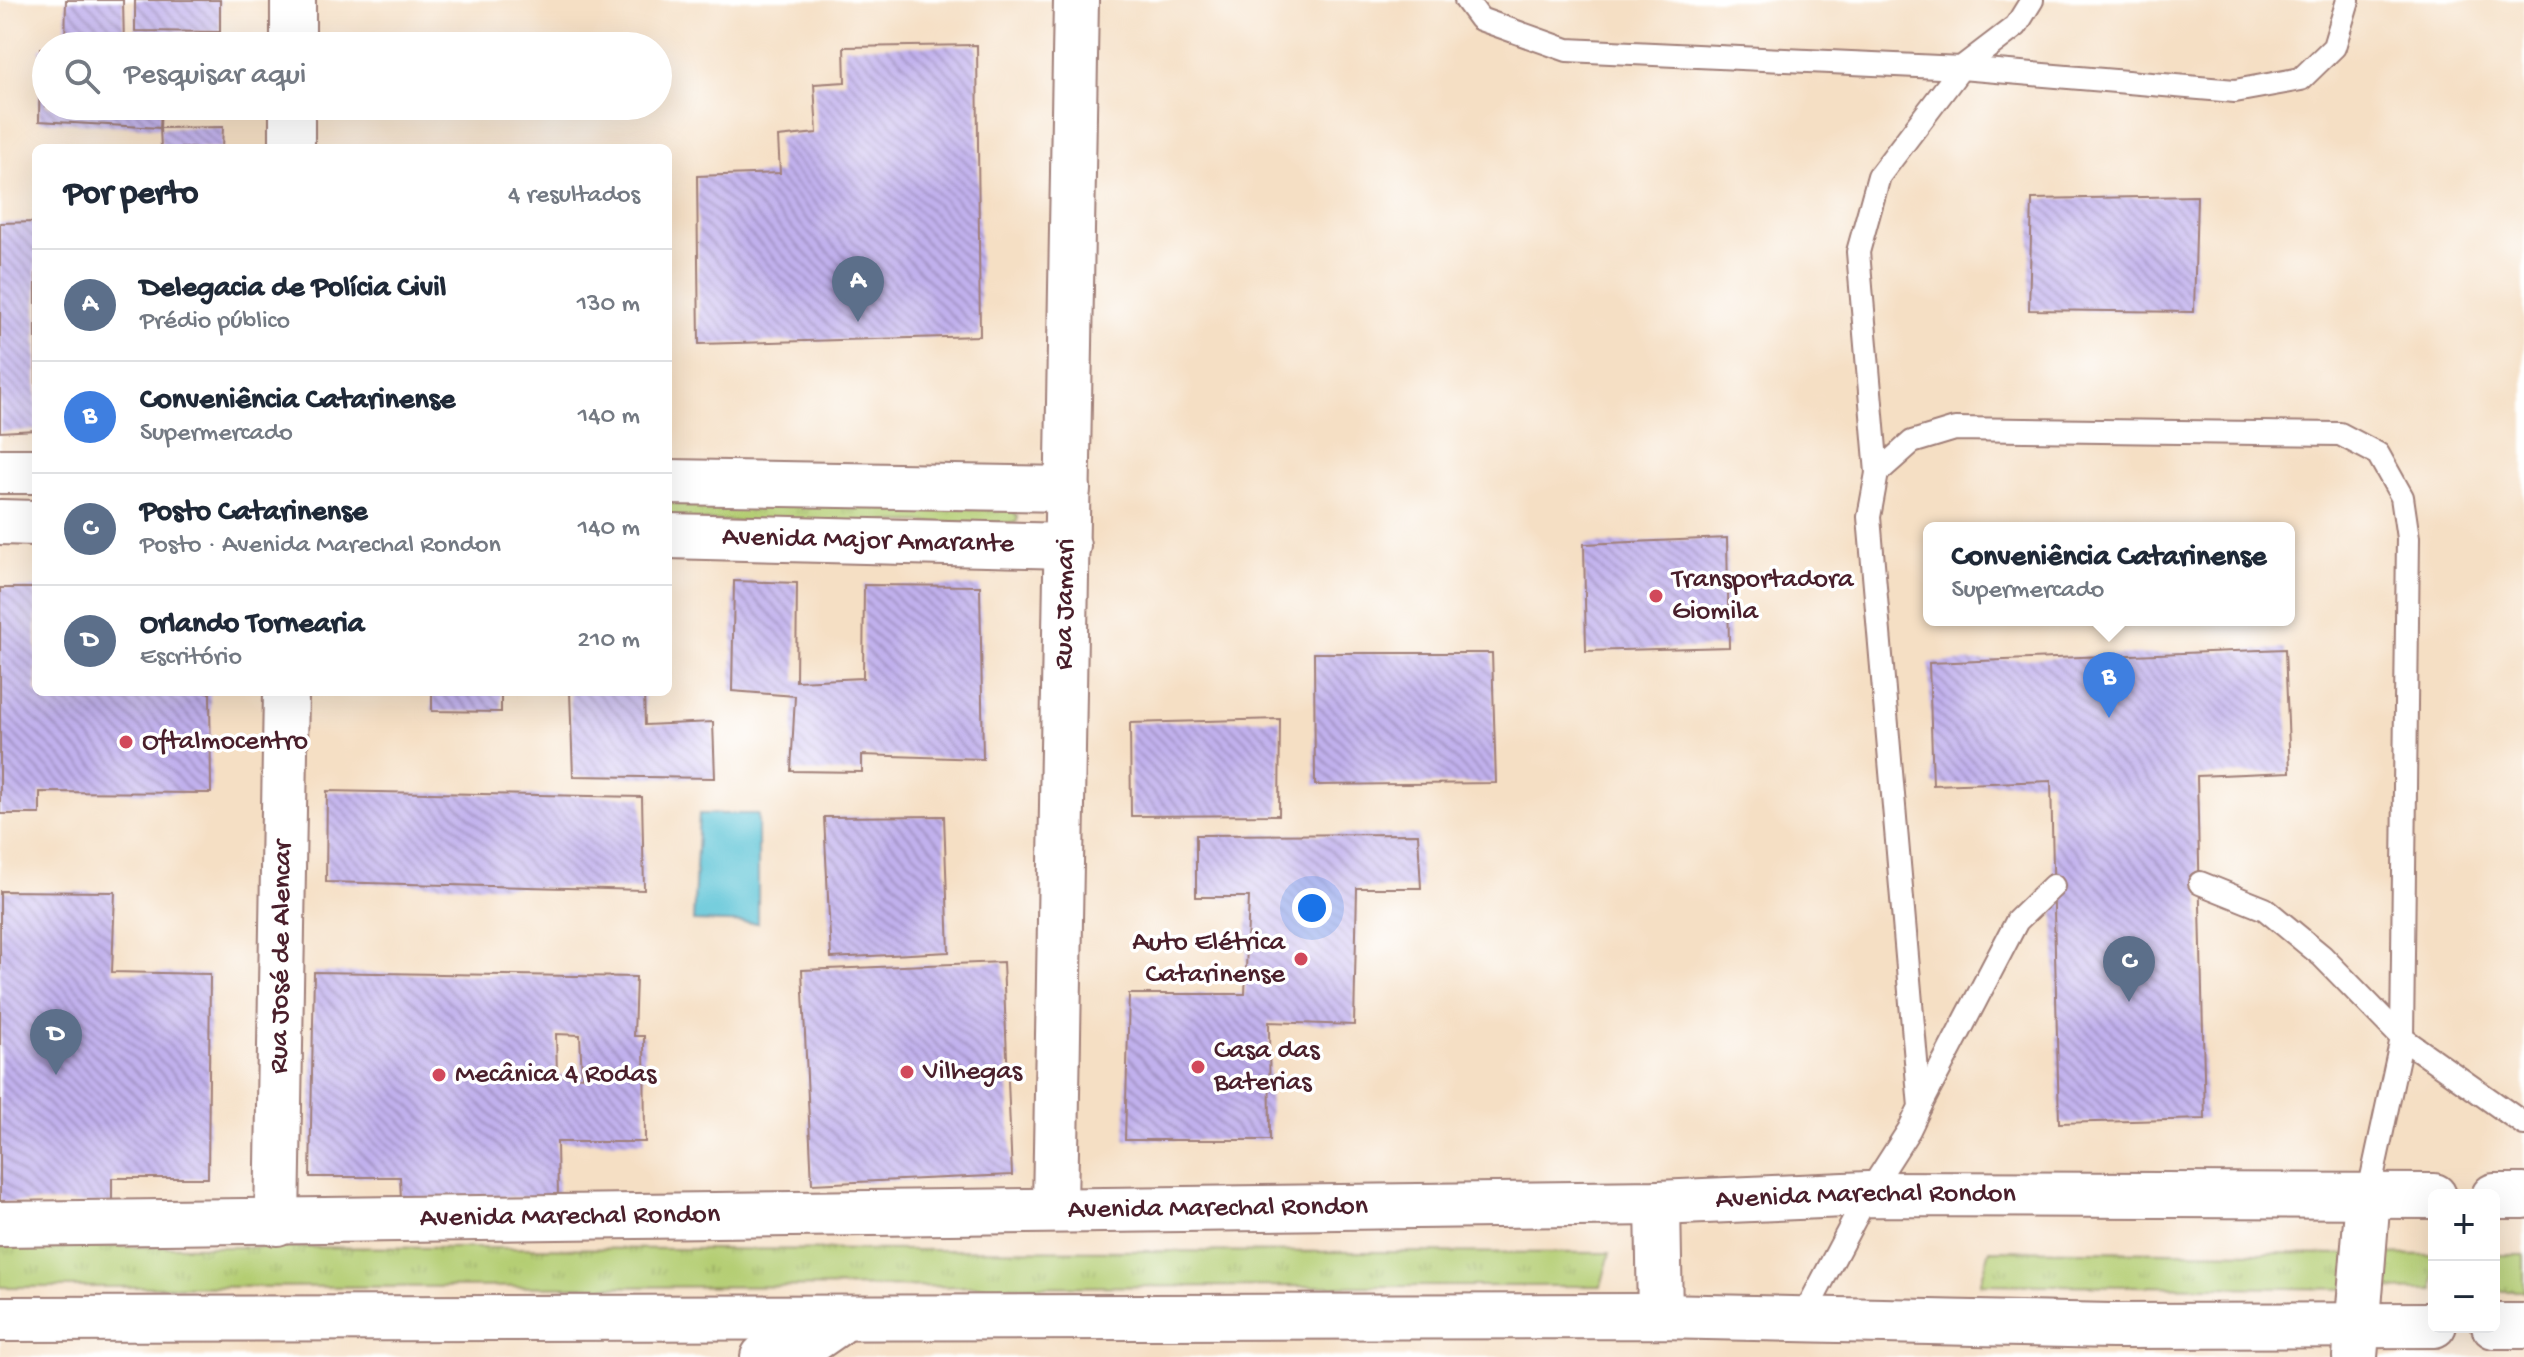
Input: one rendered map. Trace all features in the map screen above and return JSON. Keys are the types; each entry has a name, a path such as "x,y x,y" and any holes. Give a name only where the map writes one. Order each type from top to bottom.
{"main road":[{"path":"293,0 293,32"},
{"name":"Rua Jamari","path":"1055,1208 1076,0"},
{"path":"292,120 292,144"},
{"path":"0,471 32,471"},
{"name":"Avenida Major Amarante","path":"672,482 1068,489"},
{"path":"0,522 32,523"},
{"name":"Avenida Major Amarante","path":"672,536 1068,546"},
{"name":"Rua José de Alencar","path":"277,1223 286,696"},
{"name":"Avenida Marechal Rondon","path":"0,1224 277,1223 1055,1208 1658,1203 1868,1194 2428,1196"},
{"path":"2357,1340 2368,1196"},
{"path":"2500,1196 2524,1196"},
{"path":"1658,1203 1660,1316"},
{"path":"0,1319 1660,1316 2112,1326 2357,1340 2428,1326"},
{"path":"763,1357 824,1335 842,1317"},
{"path":"2500,1326 2524,1326"}],"lane":[{"path":"1466,0 1480,19 1567,50 1961,68 2235,91 2301,79 2334,47 2348,0"},
{"path":"1920,1107 1869,517 1877,473 1858,252 1879,176 1961,68 2016,26 2032,0"},
{"path":"1877,473 1912,442 1955,429 2340,434 2378,454 2402,497 2408,538 2402,1038 2368,1196"},
{"path":"2200,883 2265,909 2322,956 2402,1038 2524,1124"},
{"path":"1802,1319 1868,1194 1909,1130 2017,921 2053,886"}],"green space":[{"path":"672,501 1012,509 1018,518 1016,523 672,521"},
{"path":"0,1246 1610,1253 1601,1286 0,1287"},
{"path":"1990,1250 2428,1255 2428,1290 1980,1284"},
{"path":"2500,1255 2524,1255 2524,1291 2500,1291"}],"water":[{"path":"699,814 758,814 758,923 693,921"}],"building":[{"path":"66,0 123,0 124,32 65,32"},
{"path":"135,0 220,0 220,32 135,31"},
{"path":"977,45 980,336 699,344 697,176 780,173 778,137 817,133 814,84 845,82 844,47"},
{"path":"39,120 160,120 160,128"},
{"path":"223,127 222,144 161,144 160,128"},
{"path":"2197,196 2194,312 2029,310 2032,199"},
{"path":"32,222 32,430 0,432 0,223"},
{"name":"Transportadora Giomila","path":"1727,538 1729,647 1586,651 1584,544"},
{"path":"734,581 797,583 796,681 863,678 864,585 980,586 983,759 862,755 862,772 791,771 795,696 732,691"},
{"name":"Oftalmocentro","path":"0,588 32,588 32,696 210,696 211,793 40,792 40,814 0,814"},
{"path":"2285,649 2290,772 2197,776 2205,1119 2059,1123 2051,781 1933,785 1929,663"},
{"path":"1314,653 1492,653 1496,783 1315,785"},
{"path":"432,696 501,696 501,712 432,711"},
{"path":"570,696 644,696 645,725 713,722 715,778 573,776"},
{"path":"1280,719 1279,815 1131,816 1130,723"},
{"path":"327,791 642,797 644,890 326,882"},
{"path":"944,816 949,952 831,958 824,817"},
{"path":"1418,834 1421,888 1357,888 1354,1025 1269,1022 1270,1140 1125,1140 1129,994 1245,994 1249,897 1196,897 1196,835"},
{"path":"0,891 115,892 112,972 210,974 208,1178 112,1178 112,1203 0,1202"},
{"name":"Vilhegas","path":"1003,962 1012,1175 812,1184 802,970"},
{"path":"314,972 636,977 634,1036 644,1036 645,1142 557,1142 558,1198 475,1196 401,1200 400,1177 310,1177","holes":["556,1034 580,1035 582,1077 557,1075"]}],"place":[{"name":"Delegacia de Polícia Civil","path":"858,322"},
{"name":"Transportadora Giomila","path":"1656,596"},
{"name":"Conveniência Catarinense","path":"2109,718"},
{"name":"Oftalmocentro","path":"126,742"},
{"name":"Auto Elétrica Catarinense","path":"1301,959"},
{"name":"Posto Catarinense","path":"2129,1002"},
{"name":"Casa das Baterias","path":"1198,1067"},
{"name":"Vilhegas","path":"907,1072"},
{"name":"Orlando Tornearia","path":"56,1075"},
{"name":"Mecânica 4 Rodas","path":"439,1075"}]}
